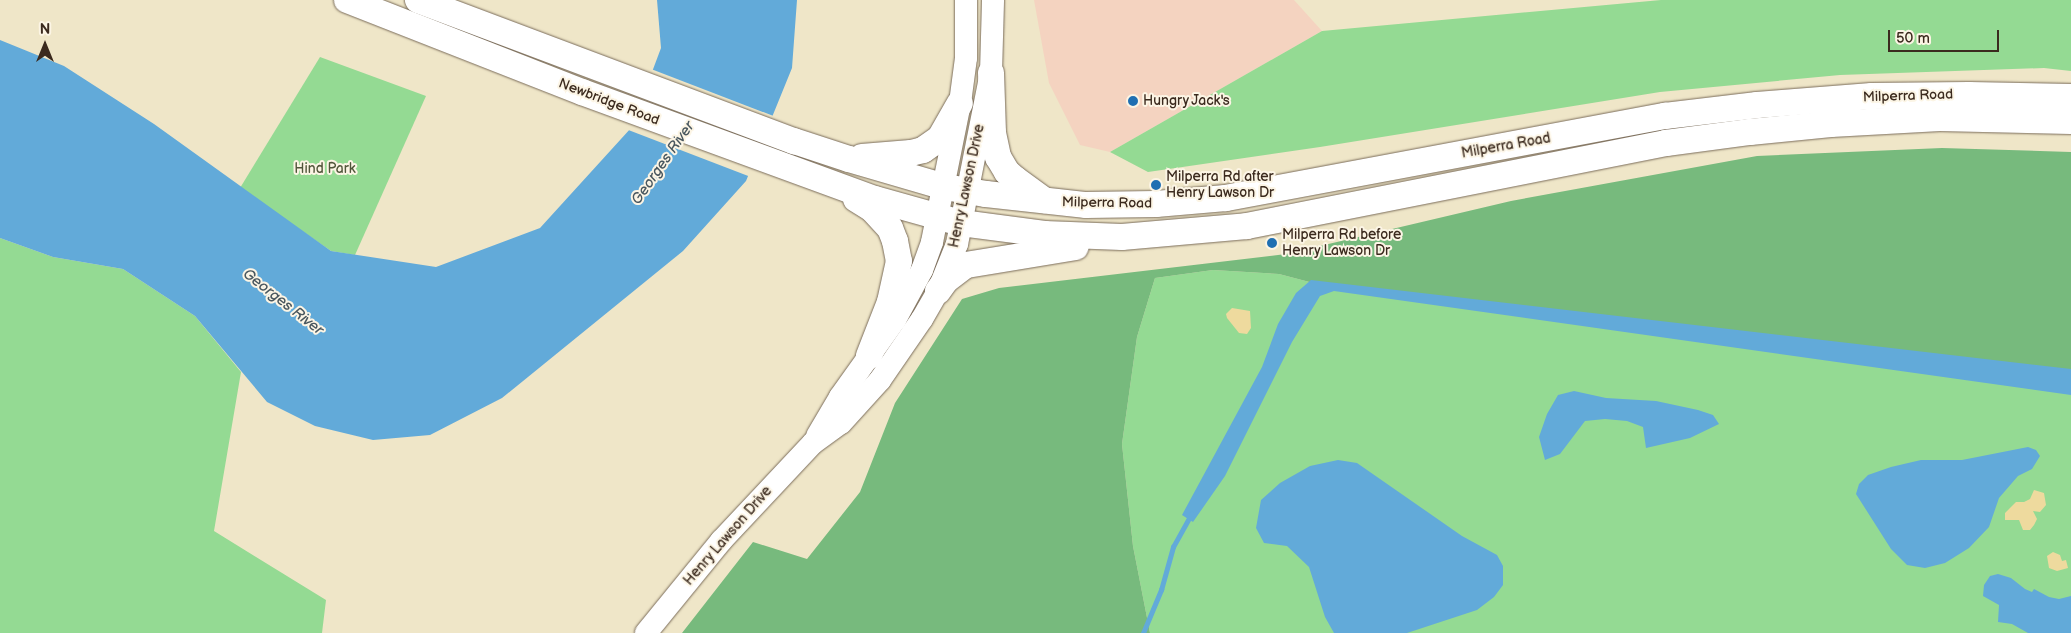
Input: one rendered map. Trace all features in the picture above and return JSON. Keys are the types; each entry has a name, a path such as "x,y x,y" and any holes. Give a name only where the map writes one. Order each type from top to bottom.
{"highway":[{"name":"Newbridge Road","path":"347,0 582,92 832,185 949,220"},
{"name":"Newbridge Road","path":"418,0 794,141 849,159 956,189"},
{"path":"991,73 993,133 998,158 1015,180 1047,202"},
{"name":"Milperra Road","path":"956,189 1047,202 1121,206 1217,199 1665,116 1756,105 1881,96 2071,97"},
{"path":"849,159 882,154 911,154 923,150 940,138 960,103"},
{"name":"Milperra Road","path":"949,220 1044,234 1090,237 1163,235 1247,226 1666,143 1740,133 1831,124 1940,118 2071,121"},
{"path":"832,185 872,209 890,228 895,241 899,261 894,290 869,356"},
{"path":"938,291 959,268 975,262 1163,235"}],"main road":[{"name":"Henry Lawson Drive","path":"956,189 960,103 966,58 966,0"},
{"name":"Henry Lawson Drive","path":"813,443 840,397 896,320 949,220 956,189 991,73 993,0"},
{"name":"Henry Lawson Drive","path":"646,633 721,541 813,443 841,423 880,380 922,320 938,291 957,244 949,220"}],"shaded area":[{"path":"1034,0 1294,0 1322,31 1110,152 1080,145 1049,83"}],"green space":[{"path":"1661,0 2071,0 2071,71 2044,68 1840,75 1660,92 1320,147 1148,172 1110,152 1322,31"},
{"name":"Hind Park","path":"320,57 426,96 355,255 331,251 240,188"},
{"path":"1942,148 2071,152 2071,388 1317,284 1279,274 1213,270 1155,278 1137,337 1122,444 1133,546 1150,633 682,633 753,542 807,559 860,492 895,403 962,299 999,288 1286,254 1511,201 1757,156"},
{"path":"0,238 53,257 123,269 195,316 241,372 214,531 326,600 322,633 0,633"},
{"path":"1213,270 1279,274 1317,284 2071,388 2071,633 1150,633 1133,546 1122,444 1137,337 1155,278"}],"sand":[{"path":"1232,308 1250,311 1251,328 1247,334 1239,333 1227,318 1226,314"},
{"path":"2034,490 2044,493 2046,505 2040,512 2033,511 2037,519 2030,530 2023,530 2019,520 2005,520 2005,513 2016,502 2024,502 2030,499"},
{"path":"2053,552 2060,555 2062,561 2066,560 2068,568 2057,571 2049,568 2047,556"}],"water":[{"name":"Georges River","path":"657,0 797,0 792,68 746,181 683,251 502,398 430,435 373,440 315,426 267,402 195,316 123,269 53,257 0,238 0,40 64,66 154,124 331,251 436,267 540,228 631,128 661,48"},
{"path":"1311,280 2071,369 2071,395 1334,291 1320,296 1292,342 1225,476 1193,522 1182,515 1262,367 1278,324 1296,293"},
{"path":"1574,391 1606,398 1656,401 1698,410 1713,415 1719,424 1690,438 1646,448 1643,427 1627,421 1605,419 1585,421 1560,454 1545,460 1539,437 1547,414 1558,395"},
{"path":"2028,447 2036,450 2040,456 2032,469 2018,476 1999,498 1989,527 1969,548 1945,563 1925,568 1907,565 1891,549 1856,494 1859,484 1868,475 1891,467 1921,460 1962,460"},
{"path":"1338,460 1357,463 1462,536 1497,555 1503,566 1503,585 1494,597 1477,610 1407,633 1334,633 1325,617 1309,567 1287,546 1264,543 1256,528 1261,500 1280,483 1310,466"},
{"path":"1998,574 2011,578 2032,592 2034,589 2049,597 2059,599 2071,596 2071,633 2028,633 2012,624 1998,622 1999,605 1983,596 1984,585 1990,576"}],"pier":[{"path":"651,69 776,117 753,178 628,130"}],"waterway":[{"path":"1143,633 1161,590 1173,547 1191,514"}],"place":[{"name":"Hungry Jack's","path":"1133,101"},
{"name":"Milperra Rd after Henry Lawson Dr","path":"1156,185"},
{"name":"Milperra Rd before Henry Lawson Dr","path":"1272,243"}]}
